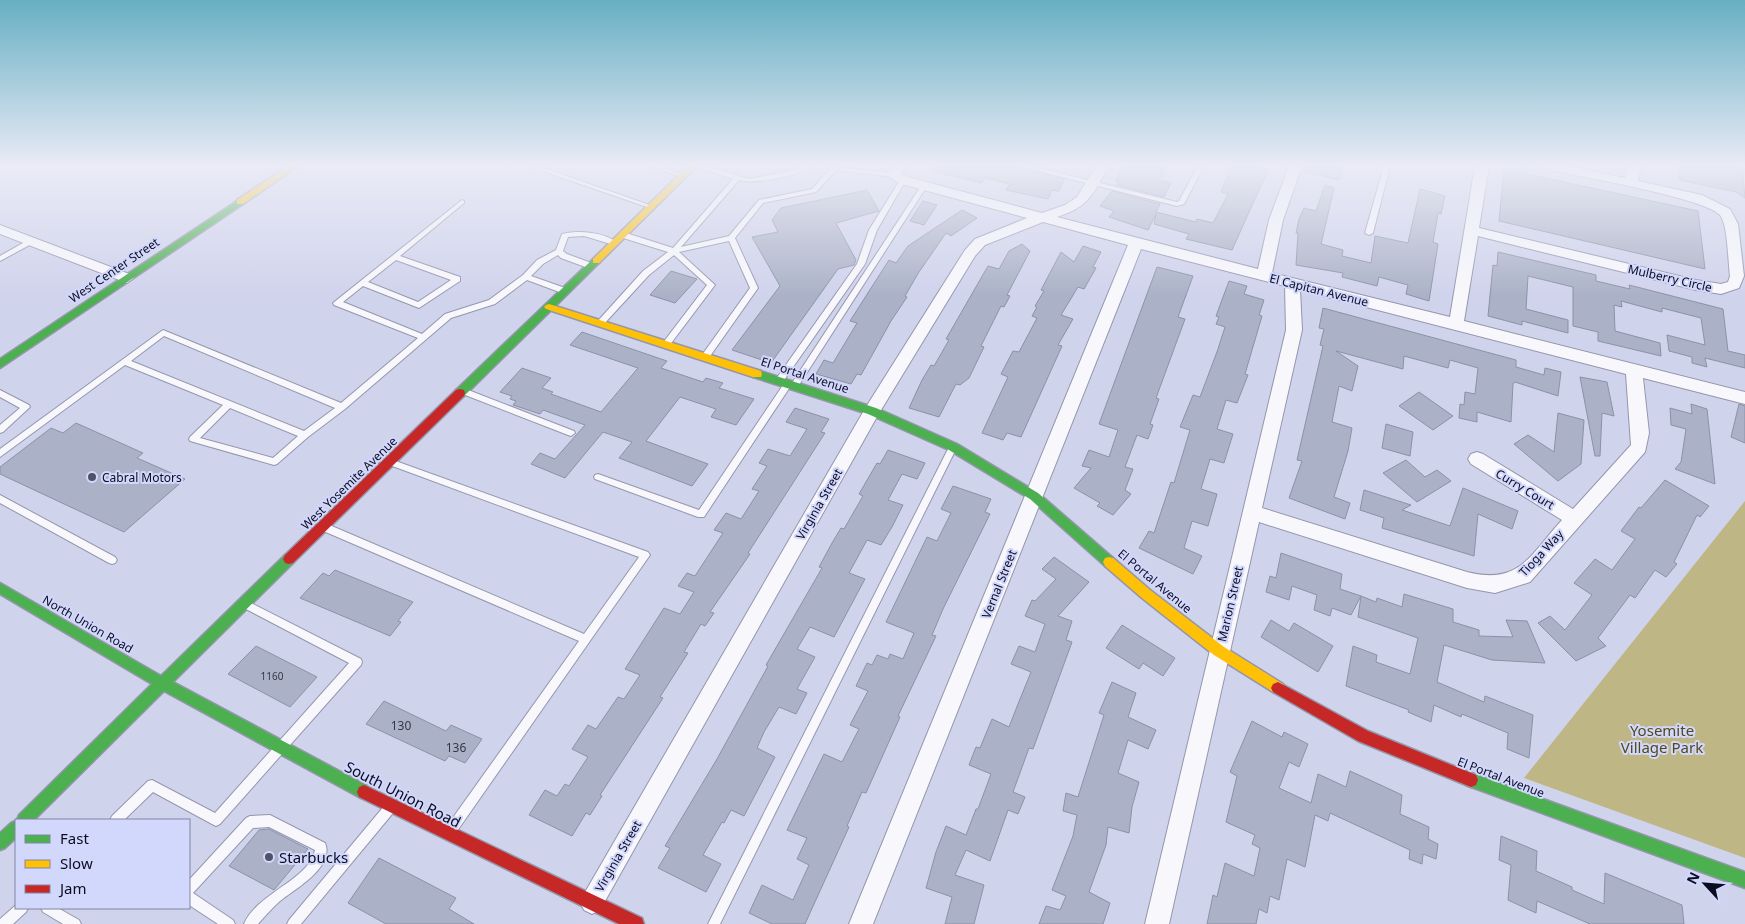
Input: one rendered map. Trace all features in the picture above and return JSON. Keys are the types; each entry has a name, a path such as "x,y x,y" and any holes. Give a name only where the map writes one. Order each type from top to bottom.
{"street":[{"name":"West Center Street","path":"0,364 230,209"},
{"name":"West Yosemite Avenue","path":"25,819 162,682 245,604 649,209"},
{"name":"El Capitan Avenue","path":"1013,209 1136,243 1745,398"},
{"name":"Virginia Street","path":"592,902 872,411 970,253 980,242 1067,209"},
{"path":"1264,276 1268,246 1279,209"},
{"path":"1456,324 1475,209"},
{"name":"Mulberry Circle","path":"1471,230 1696,285 1721,289 1734,285 1737,276 1731,224 1725,212 1719,209"},
{"path":"1,230 127,278"},
{"name":"Vernal Street","path":"861,924 1136,243"},
{"name":"Marion Street","path":"1157,924 1294,330 1292,283"},
{"name":"El Portal Avenue","path":"549,307 872,411 954,447 1034,496 1146,594 1219,651 1303,704 1363,736 1492,789 1745,880"},
{"name":"Tioga Way","path":"1251,512 1488,585 1507,584 1523,576 1573,518 1640,447 1634,370"},
{"name":"Curry Court","path":"1477,459 1573,518"},
{"name":"North Union Road","path":"0,588 162,682"},
{"name":"South Union Road","path":"162,682 391,806 636,924"},
{"path":"0,843 15,829"}],"lane":[{"path":"423,338 337,303 453,209"},
{"path":"600,323 646,273 674,251 710,209"},
{"path":"674,251 731,238 754,209"},
{"path":"598,477 701,514 787,383 861,264 883,209"},
{"path":"787,383 908,209"},
{"path":"1369,233 1375,209"},
{"path":"229,404 193,439 274,462 342,407 448,316 492,302 526,277 540,262 559,251 565,236 576,232 585,233 614,243"},
{"path":"623,235 674,251 711,285 666,344"},
{"path":"705,357 754,288 731,238"},
{"path":"0,260 33,242"},
{"path":"559,251 564,256 591,266"},
{"path":"362,283 419,305 457,279 395,257"},
{"path":"526,277 566,291"},
{"path":"0,454 163,334 342,407"},
{"path":"125,362 305,435"},
{"path":"463,391 571,433"},
{"path":"0,393 26,407 0,430"},
{"path":"714,924 954,447"},
{"path":"390,462 645,555 448,834"},
{"path":"0,499 112,560"},
{"path":"324,527 585,639"},
{"path":"117,819 152,785 216,820 357,662 245,604"},
{"path":"293,924 391,806"},
{"path":"190,888 250,822 270,821 322,848 321,857 312,869 269,902 250,924"},
{"path":"190,899 229,924"},
{"path":"4,924 21,909"},
{"path":"49,909 75,924"}],"green space":[{"name":"Yosemite Village Park","path":"1745,501 1745,858 1524,778"}],"building":[{"path":"780,209 878,209 879,211 836,223 856,260 854,265 838,269 771,363 732,350 780,286 752,237 778,232 772,220"},
{"path":"918,209 934,209 924,225 910,221"},
{"path":"1109,209 1157,209 1156,212 1196,222 1197,219 1213,223 1220,209 1250,209 1232,250 1186,239 1189,234 1154,224 1156,214 1148,230 1109,217 1114,211"},
{"path":"1303,209 1316,211 1317,209 1329,209 1321,244 1343,250 1342,256 1371,263 1375,236 1408,243 1416,209 1442,209 1441,214 1438,213 1433,242 1438,244 1429,301 1406,294 1408,285 1379,277 1377,286 1342,277 1343,273 1296,265 1298,233 1296,233 1299,219"},
{"path":"1500,209 1689,209 1698,211 1705,269 1499,221"},
{"path":"962,210 977,218 951,236 946,233 919,272 905,296 907,297 891,321 861,375 857,374 851,384 816,374 824,360 833,363 857,323 850,321 889,260 896,263 908,246"},
{"path":"1022,244 1030,251 1007,295 1010,296 1004,307 1001,306 981,346 984,347 969,378 960,385 956,384 939,417 909,408 922,380 931,365 934,366 949,340 946,339 988,266 999,269 1009,251"},
{"path":"1083,246 1101,252 1093,267 1096,268 1084,289 1078,287 1061,315 1073,319 1058,345 1062,346 1021,437 1007,433 1003,440 982,433 1008,377 1001,374 1013,351 1019,352 1037,318 1032,316 1037,307 1035,306 1044,291 1041,290 1061,252 1074,262"},
{"path":"1498,252 1596,275 1596,281 1630,289 1629,285 1723,309 1728,351 1745,355 1745,368 1705,358 1707,367 1692,363 1692,357 1669,351 1667,335 1705,345 1701,318 1662,308 1662,312 1621,301 1622,307 1614,305 1615,331 1660,343 1661,356 1598,341 1598,332 1573,326 1573,287 1528,276 1526,309 1568,320 1568,333 1522,321 1522,325 1488,316 1493,265 1497,266"},
{"path":"1157,267 1193,276 1178,317 1185,319 1156,398 1159,399 1150,424 1153,425 1148,439 1137,435 1125,467 1133,469 1125,490 1131,494 1113,515 1097,506 1100,503 1074,488 1091,468 1082,466 1089,450 1109,457 1118,430 1099,424"},
{"path":"671,271 697,279 675,303 650,295"},
{"path":"1229,281 1247,286 1244,294 1264,300 1259,315 1262,316 1245,374 1248,375 1237,403 1226,400 1217,429 1233,434 1224,463 1210,459 1201,489 1217,494 1208,526 1192,521 1184,548 1202,556 1193,574 1139,548 1149,531 1154,533 1171,482 1174,483 1190,430 1180,427 1193,395 1200,397 1218,349 1225,327 1216,324 1219,317 1216,316"},
{"path":"1323,308 1516,360 1516,367 1544,375 1545,368 1561,372 1558,396 1515,382 1513,384 1511,422 1477,412 1477,422 1459,418 1460,404 1464,405 1465,392 1475,394 1478,368 1450,360 1448,368 1404,356 1403,369 1336,351 1358,366 1352,391 1339,386 1332,422 1352,428 1348,451 1334,497 1350,503 1345,519 1289,498 1302,461 1297,460 1323,346 1320,345 1324,329 1319,328"},
{"path":"582,332 667,361 661,368 703,382 706,378 723,383 719,388 754,399 736,425 711,417 716,409 680,397 646,441 708,464 692,486 619,458 632,442 603,432 565,478 531,464 540,453 555,459 585,425 543,410 540,414 513,405 516,401 510,399 512,396 500,392 522,368 551,378 542,388 553,392 551,394 601,412 638,368 570,345"},
{"path":"1580,377 1607,382 1614,416 1602,413 1600,456 1595,456"},
{"path":"1419,392 1453,416 1433,430 1399,406"},
{"path":"1691,404 1707,409 1715,484 1675,469 1681,462 1686,429 1671,425 1670,408 1692,414"},
{"path":"1739,404 1745,406 1745,443 1731,437"},
{"path":"795,408 829,419 821,432 825,433 748,553 750,554 710,612 714,613 705,626 701,624 684,652 688,653 660,697 663,698 600,795 602,796 590,815 586,813 572,836 529,815 545,790 557,796 565,784 569,786 588,757 572,749 588,725 596,729 618,697 624,699 640,675 625,669 664,608 680,614 694,592 678,586 687,573 695,576 723,533 714,530 726,513 741,519 759,491 752,489 767,466 759,463 768,449 790,456 807,429 786,422"},
{"path":"1558,413 1584,420 1581,464 1558,481 1514,444 1528,435 1554,452"},
{"name":"Cabral Motors","path":"76,423 143,453 137,458 185,479 124,532 0,474 0,467 51,428 63,433"},
{"path":"1386,424 1413,432 1410,456 1382,448"},
{"path":"888,450 925,463 917,479 902,474 888,500 903,505 892,527 881,545 867,540 849,573 865,579 834,637 810,627 797,649 815,657 797,689 807,693 796,714 779,707 764,732 757,748 775,757 744,816 731,810 703,855 721,864 706,892 658,868 670,848 665,846 717,759 768,666 766,665 822,568 819,567 832,543 841,528 844,529 863,496 859,494 877,463 880,464"},
{"path":"1406,460 1425,477 1437,470 1451,481 1417,502 1383,473"},
{"path":"1665,480 1709,506 1700,517 1697,515 1674,562 1677,564 1666,577 1655,570 1635,598 1630,595 1598,638 1606,646 1576,661 1538,623 1550,616 1565,630 1592,595 1574,583 1595,559 1612,570 1635,539 1621,531 1639,507 1641,508"},
{"path":"953,486 991,499 985,512 990,514 943,609 932,635 936,636 898,716 900,717 866,793 862,792 847,826 849,827 805,924 772,924 749,913 762,885 793,900 809,865 797,859 807,838 787,830 824,754 842,762 859,729 850,725 868,691 856,686 867,663 872,665 877,655 888,659 890,654 903,659 914,633 886,622 927,537 937,541 951,513 941,509"},
{"path":"1463,488 1518,511 1512,529 1478,514 1474,556 1382,528 1384,518 1360,510 1364,490 1411,505 1402,510 1450,526"},
{"path":"1281,553 1342,574 1340,589 1361,596 1351,615 1332,608 1330,616 1314,610 1317,595 1292,586 1289,600 1266,592 1270,576 1276,578"},
{"path":"1054,557 1089,582 1058,616 1072,621 1066,640 1072,642 1033,749 1029,748 1013,792 1025,797 1018,814 1008,810 990,861 966,850 955,875 984,885 974,924 945,924 952,897 926,888 936,852 946,826 966,835 976,809 978,809 991,774 969,765 976,747 980,748 992,719 1009,727 1031,672 1011,664 1019,646 1035,652 1045,624 1025,616 1032,600 1035,601 1056,579 1042,569"},
{"path":"335,570 413,602 398,621 401,622 390,636 300,598 323,573 329,576"},
{"path":"1404,594 1453,609 1453,622 1479,630 1479,636 1513,637 1506,620 1527,621 1545,663 1492,660 1444,645 1437,682 1484,702 1485,696 1533,715 1529,758 1507,749 1508,733 1462,714 1461,717 1434,705 1431,722 1408,712 1409,710 1346,686 1353,646 1377,655 1376,662 1410,674 1418,638 1358,617 1361,596 1376,602 1377,598 1402,607"},
{"path":"1271,620 1289,631 1294,623 1333,646 1318,672 1261,637"},
{"path":"1122,625 1175,658 1163,676 1143,663 1139,669 1106,648"},
{"path":"256,646 317,677 290,707 228,674"},
{"path":"1112,682 1136,693 1128,717 1156,730 1148,749 1128,740 1118,773 1139,782 1132,807 1129,833 1108,827 1106,845 1089,892 1110,903 1103,924 1039,924 1046,906 1060,910 1066,896 1052,890 1073,836 1077,815 1063,811 1066,793 1078,797 1104,715 1099,713"},
{"path":"384,701 446,731 451,725 482,739 465,763 449,756 445,761 366,724"},
{"path":"1252,721 1282,737 1284,732 1308,744 1299,767 1289,762 1279,788 1311,803 1318,774 1346,787 1350,771 1402,795 1400,814 1429,827 1428,839 1438,844 1436,859 1423,854 1422,864 1409,859 1410,850 1330,813 1328,821 1315,815 1305,867 1287,859 1279,900 1270,896 1267,913 1259,909 1256,924 1207,924 1213,895 1217,897 1225,863 1254,876 1260,848 1252,844 1255,835 1226,822 1237,776 1230,772"},
{"name":"Starbucks","path":"269,829 308,849 274,890 229,866 259,830"},
{"path":"1501,836 1537,851 1536,871 1572,887 1572,890 1604,904 1605,873 1682,905 1684,924 1590,924 1537,901 1536,913 1508,900 1511,865 1499,860"},
{"path":"379,858 456,898 449,909 474,924 386,924 348,903"}],"traffic: fast":[{"path":"0,364 229,209"},
{"path":"460,393 596,261"},
{"path":"757,374 872,411 953,447 1034,496 1109,562"},
{"path":"25,819 289,559"},
{"path":"0,588 162,683 364,792"},
{"path":"1471,780 1745,880"},
{"path":"0,843 15,829"}],"traffic: slow":[{"path":"596,261 649,209"},
{"path":"549,307 757,374"},
{"path":"1109,562 1146,594 1219,651 1278,688"}],"traffic: jam":[{"path":"289,559 460,393"},
{"path":"1278,688 1363,736 1471,780"},
{"path":"364,792 636,924"}],"place":[{"name":"Cabral Motors","path":"92,477"},
{"name":"Starbucks","path":"269,857"}]}
